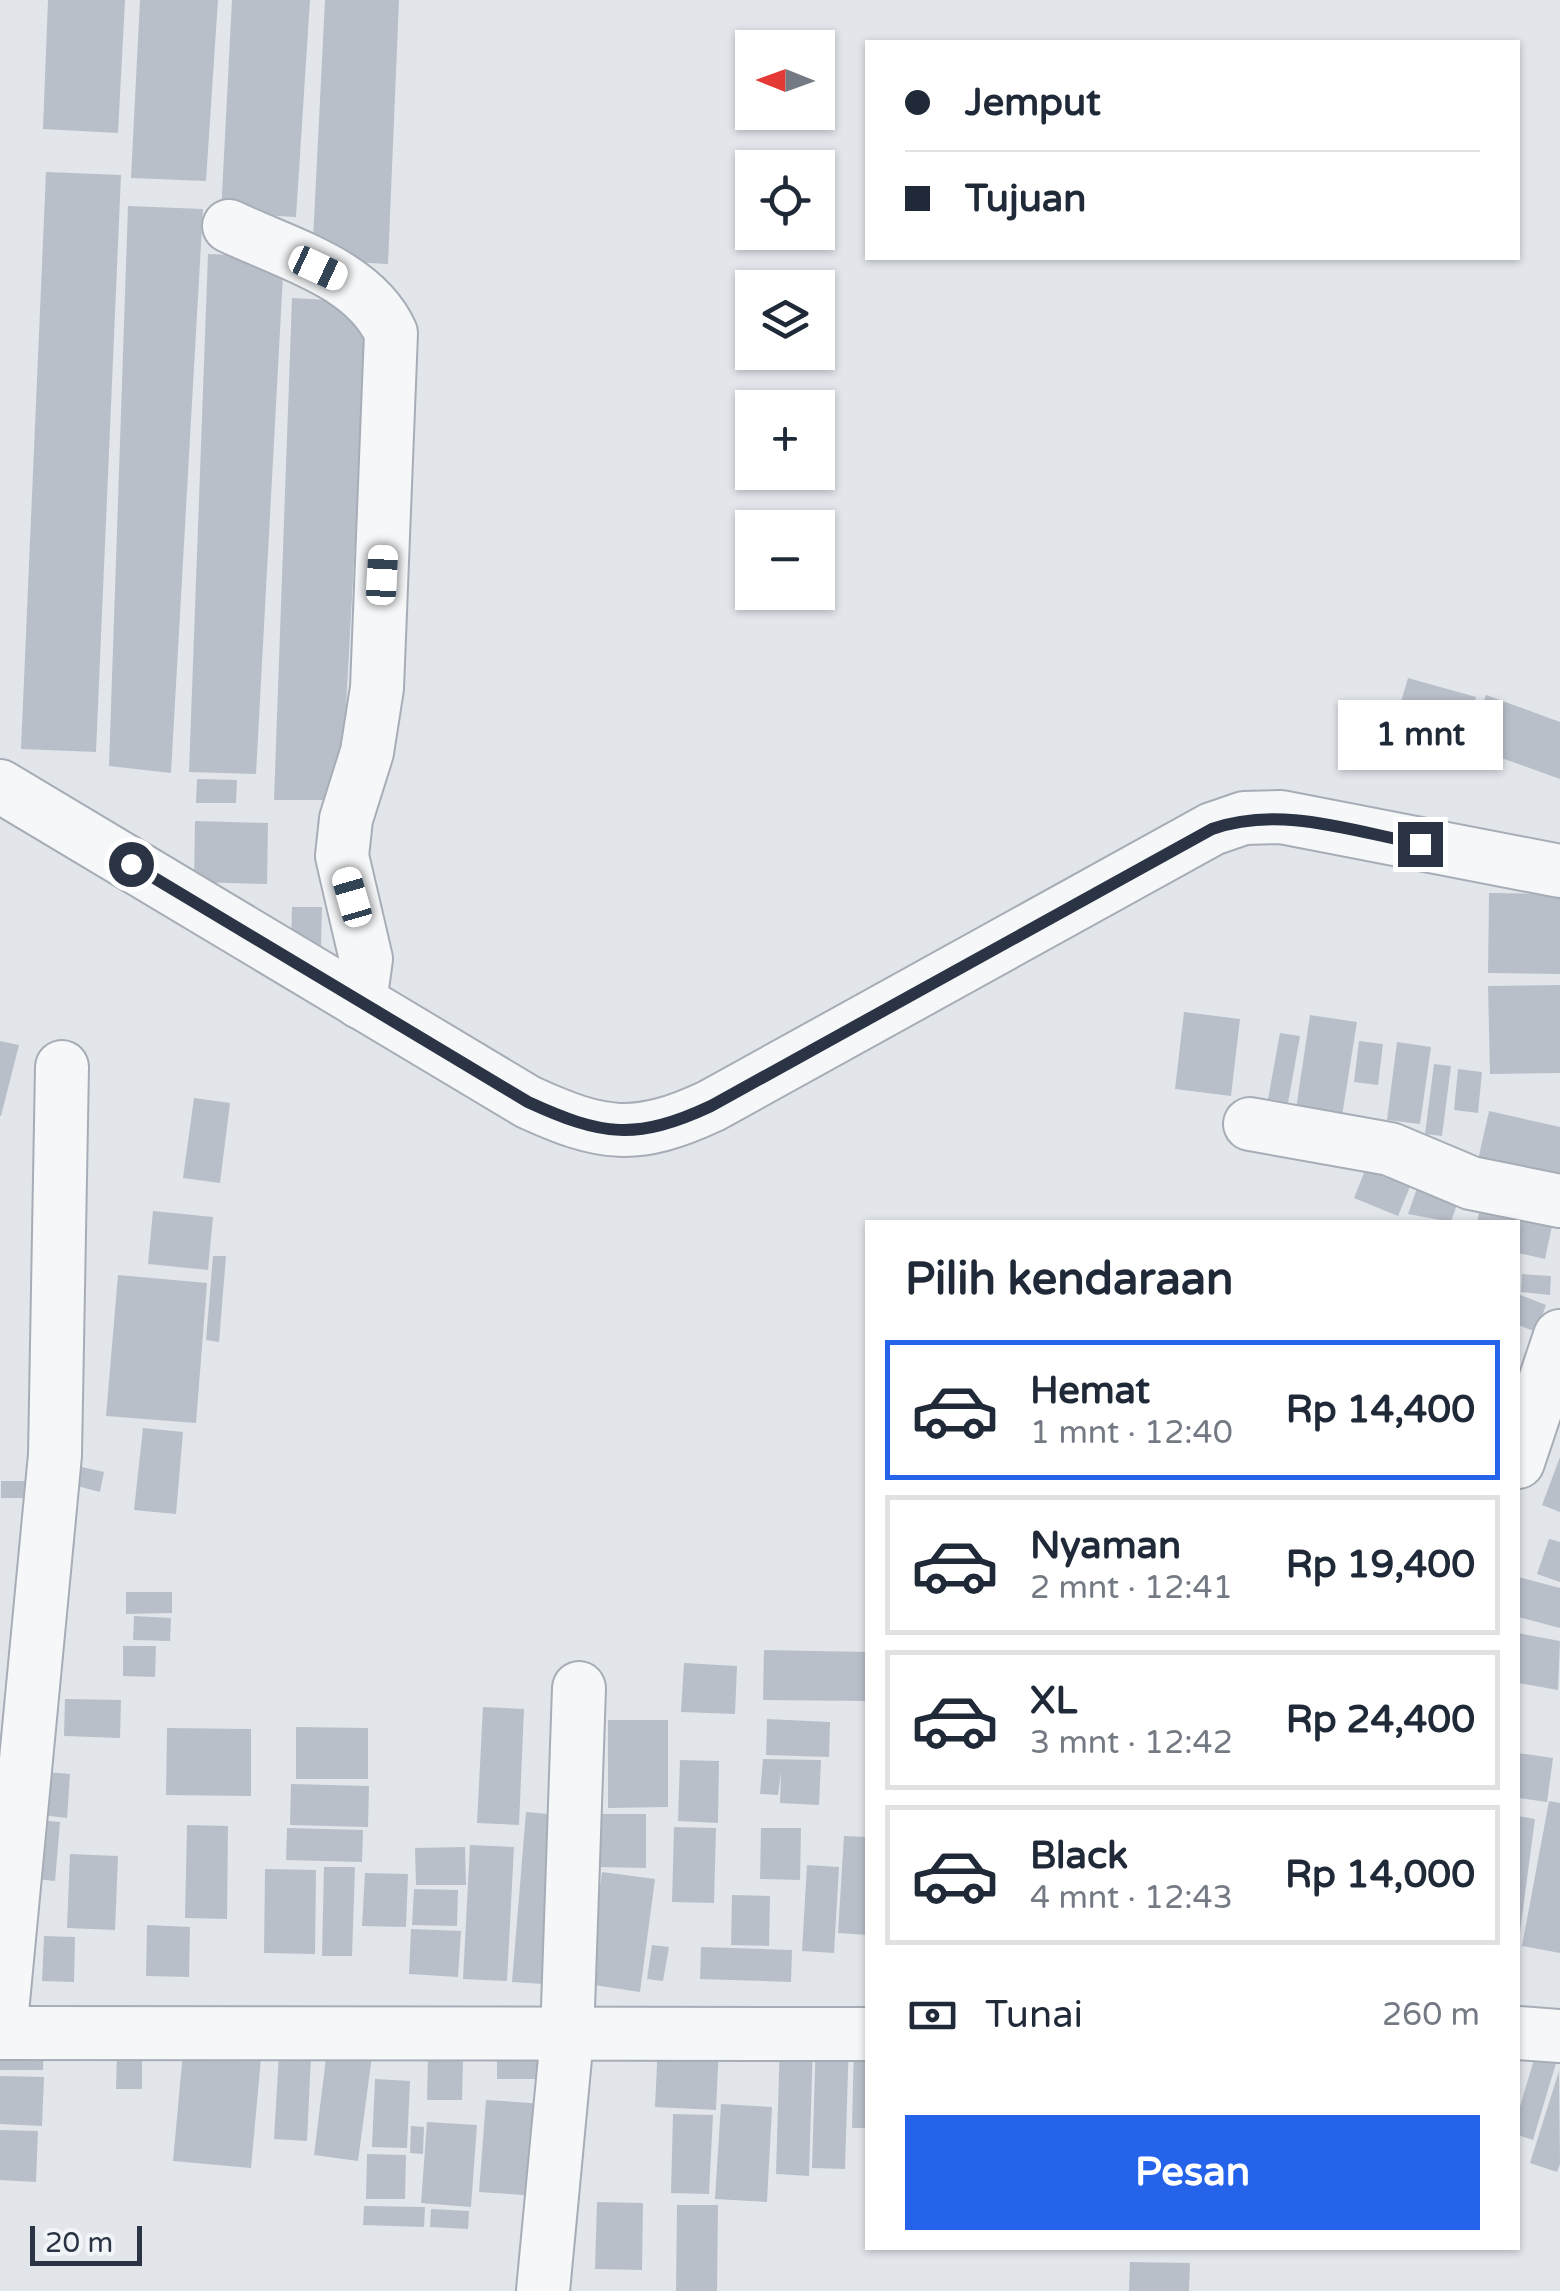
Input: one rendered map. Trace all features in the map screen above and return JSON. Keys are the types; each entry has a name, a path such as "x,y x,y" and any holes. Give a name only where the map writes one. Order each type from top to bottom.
{"street":[{"path":"229,226 348,282 382,312 392,334 376,688 367,752 342,839 346,876 366,959 360,1002"},
{"path":"0,786 528,1102 577,1125 620,1131 664,1128 1212,829 1244,818 1281,817 1560,871"},
{"path":"62,1067 55,1455 0,2033 567,2037 865,2034"},
{"path":"1250,1124 1390,1148 1472,1183 1560,1200"},
{"path":"1520,1456 1560,1336"},
{"path":"542,2291 567,2037 579,1688"},
{"path":"1520,2032 1560,2036"}],"building":[{"path":"48,0 125,0 118,133 43,129"},
{"path":"140,0 218,0 206,181 131,178"},
{"path":"232,0 310,0 296,217 221,213"},
{"path":"325,0 399,0 388,264 312,260"},
{"path":"46,172 121,175 96,752 21,749"},
{"path":"128,206 203,209 171,773 109,766"},
{"path":"208,254 284,257 256,774 189,772"},
{"path":"292,298 368,302 341,800 274,800"},
{"path":"1408,678 1476,697 1463,746 1394,726"},
{"path":"1486,695 1560,722 1560,779 1468,746"},
{"path":"197,779 237,780 236,803 196,803"},
{"path":"195,821 268,823 267,884 194,882"},
{"path":"1489,893 1560,894 1560,974 1488,973"},
{"path":"292,907 322,907 321,946 291,945"},
{"path":"1560,985 1560,1073 1490,1074 1488,986"},
{"path":"1184,1012 1240,1019 1231,1096 1175,1089"},
{"path":"1310,1015 1357,1022 1342,1116 1296,1109"},
{"path":"1280,1033 1300,1036 1288,1103 1268,1099"},
{"path":"0,1041 19,1045 1,1116 0,1116"},
{"path":"1359,1041 1383,1044 1378,1085 1354,1082"},
{"path":"1397,1042 1431,1047 1420,1124 1387,1120"},
{"path":"1434,1064 1451,1066 1442,1136 1425,1134"},
{"path":"1458,1069 1482,1072 1478,1113 1454,1110"},
{"path":"194,1098 230,1103 220,1183 183,1178"},
{"path":"1489,1111 1560,1127 1560,1189 1476,1169"},
{"path":"1374,1148 1418,1167 1398,1216 1354,1198"},
{"path":"1423,1171 1464,1184 1452,1220 1408,1214"},
{"path":"1483,1195 1555,1212 1545,1259 1520,1253 1520,1220 1477,1220"},
{"path":"153,1211 213,1217 208,1270 148,1264"},
{"path":"213,1256 226,1256 219,1342 206,1340"},
{"path":"1522,1274 1551,1276 1550,1295 1521,1292"},
{"path":"118,1275 207,1283 196,1423 106,1416"},
{"path":"1520,1295 1546,1305 1536,1332 1520,1326"},
{"path":"143,1428 183,1432 176,1514 134,1510"},
{"path":"1560,1457 1560,1512 1542,1505"},
{"path":"73,1465 104,1472 100,1492 69,1484"},
{"path":"1,1481 29,1481 29,1498 1,1498"},
{"path":"1549,1539 1560,1542 1560,1582 1537,1574"},
{"path":"1520,1578 1560,1588 1560,1628 1520,1618"},
{"path":"126,1592 172,1592 172,1613 126,1614"},
{"path":"134,1616 171,1618 170,1641 133,1640"},
{"path":"1520,1633 1560,1641 1558,1690 1520,1683"},
{"path":"123,1646 156,1646 155,1677 123,1676"},
{"path":"764,1650 865,1652 865,1701 763,1700"},
{"path":"684,1663 737,1666 735,1714 681,1712"},
{"path":"65,1699 121,1700 120,1738 64,1736"},
{"path":"483,1707 524,1709 519,1825 477,1823"},
{"path":"767,1719 830,1722 829,1757 766,1755"},
{"path":"608,1720 668,1720 668,1807 608,1808"},
{"path":"296,1727 368,1728 368,1779 296,1779"},
{"path":"167,1728 251,1729 251,1796 166,1795"},
{"path":"1520,1753 1553,1758 1547,1802 1520,1798"},
{"path":"763,1759 821,1760 819,1805 780,1803 781,1772 778,1795 760,1794"},
{"path":"680,1760 719,1761 718,1823 678,1821"},
{"path":"35,1771 70,1774 67,1818 32,1814"},
{"path":"291,1784 369,1786 368,1827 290,1825"},
{"path":"1549,1801 1560,1803 1560,1953 1522,1946"},
{"path":"526,1812 572,1816 558,1985 512,1982"},
{"path":"600,1814 646,1814 646,1868 599,1867"},
{"path":"1520,1816 1535,1819 1520,1932"},
{"path":"31,1819 60,1822 55,1881 27,1878"},
{"path":"187,1825 228,1826 227,1919 185,1918"},
{"path":"674,1827 716,1828 714,1903 672,1902"},
{"path":"287,1828 363,1830 362,1862 286,1860"},
{"path":"761,1828 801,1828 800,1880 760,1879"},
{"path":"844,1836 865,1837 865,1935 838,1933"},
{"path":"470,1845 514,1847 507,1981 463,1979"},
{"path":"465,1847 466,1885 416,1885 415,1848"},
{"path":"70,1854 118,1856 115,1930 67,1928"},
{"path":"807,1865 839,1867 834,1953 802,1951"},
{"path":"324,1867 355,1867 352,1956 322,1956"},
{"path":"265,1869 316,1870 315,1954 264,1953"},
{"path":"602,1872 655,1879 640,1992 587,1984"},
{"path":"365,1873 408,1874 406,1927 362,1926"},
{"path":"414,1889 458,1890 457,1926 412,1925"},
{"path":"732,1895 770,1896 769,1946 731,1945"},
{"path":"147,1925 190,1927 189,1977 146,1976"},
{"path":"411,1929 461,1931 458,1977 409,1974"},
{"path":"44,1936 75,1937 74,1982 42,1981"},
{"path":"652,1945 669,1947 663,1981 647,1979"},
{"path":"701,1947 792,1950 791,1982 700,1979"},
{"path":"816,2037 849,2038 845,2169 812,2168"},
{"path":"0,2039 44,2040 43,2070 0,2070"},
{"path":"780,2039 813,2041 809,2176 776,2174"},
{"path":"497,2041 539,2041 538,2079 497,2079"},
{"path":"328,2042 373,2048 358,2161 314,2155"},
{"path":"658,2043 719,2046 716,2110 655,2107"},
{"path":"854,2043 865,2043 865,2128 852,2128"},
{"path":"183,2052 261,2058 251,2168 173,2161"},
{"path":"1536,2053 1557,2060 1533,2140 1520,2136 1520,2106"},
{"path":"117,2054 142,2055 142,2089 116,2089"},
{"path":"279,2054 311,2056 307,2141 274,2139"},
{"path":"428,2058 463,2059 462,2100 427,2100"},
{"path":"1559,2071 1560,2164 1557,2172 1530,2163"},
{"path":"0,2076 44,2077 42,2126 0,2124"},
{"path":"375,2079 410,2081 407,2148 372,2147"},
{"path":"486,2100 546,2104 540,2196 479,2192"},
{"path":"721,2104 772,2107 767,2202 715,2199"},
{"path":"673,2114 713,2115 709,2194 671,2193"},
{"path":"427,2122 477,2125 471,2207 421,2203"},
{"path":"411,2126 424,2127 423,2154 410,2153"},
{"path":"0,2130 38,2131 36,2182 0,2180"},
{"path":"367,2154 406,2155 405,2199 366,2199"},
{"path":"597,2202 643,2203 642,2270 595,2269"},
{"path":"677,2205 718,2205 717,2291 676,2291"},
{"path":"364,2206 425,2207 424,2227 363,2225"},
{"path":"431,2209 469,2211 468,2229 430,2227"},
{"path":"1130,2262 1190,2263 1189,2291 1129,2291"}],"route":[{"path":"131,864 528,1102 577,1125 620,1131 664,1128 711,1106 1212,829 1244,818 1281,817 1420,844"}]}
